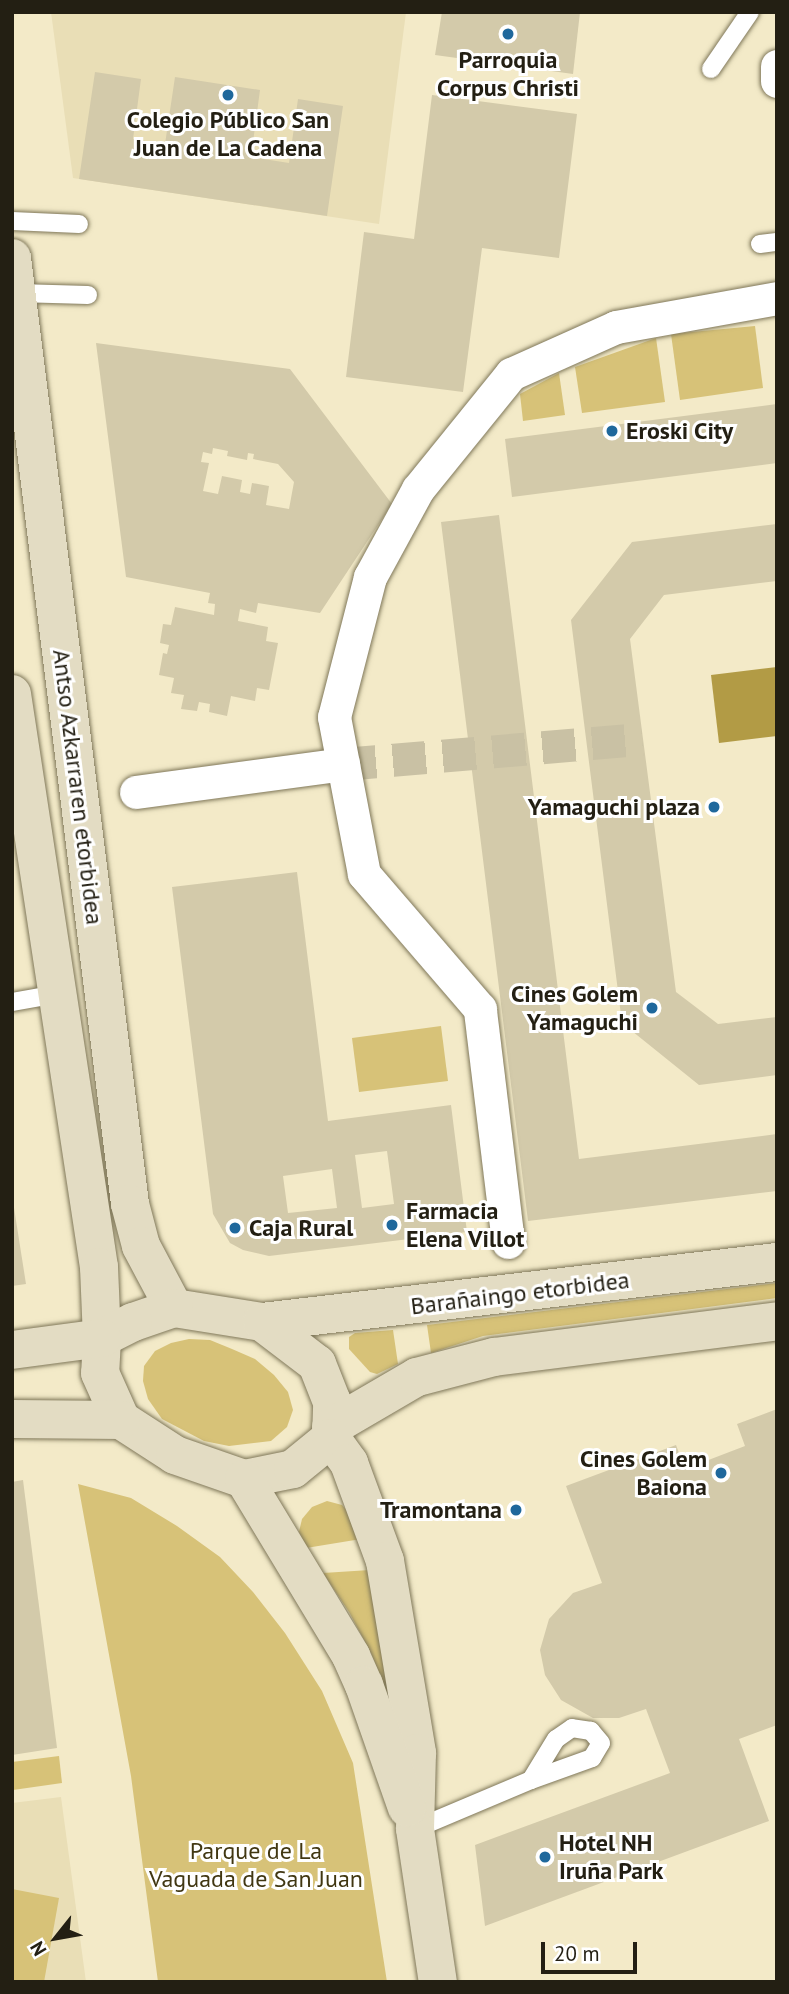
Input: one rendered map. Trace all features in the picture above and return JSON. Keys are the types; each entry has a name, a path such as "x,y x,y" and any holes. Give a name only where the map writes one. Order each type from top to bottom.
{"street":[{"path":"777,66 777,82"},
{"name":"Antso Azkarraren etorbidea","path":"14,276 130,1204 141,1246 174,1308"},
{"path":"509,1242 480,1009 364,874 334,717 370,577 418,489 511,374 616,327 777,298"},
{"name":"Antso Azkarraren etorbidea","path":"12,694 15,746 99,1267 102,1338"},
{"path":"136,792 343,764"},
{"name":"Barañaingo etorbidea","path":"262,1322 777,1262"},
{"path":"12,1350 102,1338 133,1322 174,1308 262,1322 317,1364 332,1402 331,1433 349,1462 385,1561 418,1753 415,1829"},
{"path":"12,1419 121,1420 175,1455 244,1479 293,1469 331,1433 417,1377 494,1357 777,1321"},
{"path":"102,1338 100,1373 121,1420"},
{"path":"244,1479 351,1656 365,1685 415,1829 438,1982"}],"lane":[{"path":"711,69 750,12"},
{"path":"12,221 79,224"},
{"path":"14,276 88,295"},
{"path":"12,1002 57,994"},
{"path":"415,1829 531,1780"}],"shaded area":[{"name":"Colegio Público San Juan de La Cadena","path":"51,12 406,12 379,224 73,178"},
{"path":"777,667 777,736 719,743 711,675"},
{"path":"61,1797 86,1982 12,1982 12,1803"}],"green space":[{"path":"755,326 763,388 680,400 671,334"},
{"path":"656,338 665,402 582,413 575,367"},
{"path":"559,373 565,415 523,421 520,394"},
{"path":"441,1026 448,1081 359,1092 352,1038"},
{"path":"777,1283 777,1298 483,1336 431,1353 427,1325"},
{"path":"393,1330 398,1364 377,1374 370,1372 349,1349 349,1337 355,1333"},
{"path":"189,1339 210,1340 232,1349 255,1359 274,1375 288,1392 293,1410 287,1427 271,1441 229,1446 204,1441 162,1419 148,1399 143,1381 144,1366 155,1351 171,1343"},
{"name":"Parque de La Vaguada de San Juan","path":"78,1484 131,1498 220,1557 253,1592 285,1633 322,1691 353,1763 387,1982 158,1982 131,1776"},
{"path":"327,1501 342,1505 353,1518 361,1539 306,1548 299,1532 302,1519 312,1507"},
{"path":"370,1570 398,1722 371,1653 349,1612 323,1573"},
{"path":"59,1756 62,1783 13,1790 12,1762"},
{"path":"12,1889 59,1898 44,1982 12,1982"}],"building":[{"name":"Parroquia Corpus Christi","path":"442,12 580,12 573,74 435,55"},
{"path":"95,72 141,79 133,139 165,144 175,77 260,90 251,157 289,163 298,99 343,106 327,216 79,179"},
{"path":"432,95 577,114 559,258 482,248 463,392 346,377 364,232 414,239"},
{"path":"96,343 290,369 392,504 320,613 258,603 256,613 240,609 238,621 268,627 266,641 278,643 269,690 257,688 255,701 231,696 227,716 209,712 210,704 199,702 197,711 181,709 184,695 171,693 174,678 159,675 163,653 167,654 169,645 160,643 163,624 171,625 175,607 214,615 215,604 208,603 210,593 126,577","holes":["213,448 228,451 227,456 247,460 248,453 254,454 253,459 278,464 294,482 289,509 266,505 269,486 252,483 250,494 240,492 242,480 222,476 218,494 203,491 209,463 201,462 203,452 212,454"]},
{"path":"777,404 777,463 512,497 505,439"},
{"path":"499,515 579,1159 777,1134 777,1191 528,1221 441,522"},
{"path":"777,524 777,581 664,595 630,639 676,992 718,1024 777,1017 777,1075 699,1085 622,1023 571,620 632,542"},
{"path":"297,872 328,1121 451,1105 467,1232 269,1256 243,1250 230,1243 213,1214 172,887","holes":["387,1151 394,1204 362,1208 355,1155","332,1169 337,1208 288,1213 283,1176"]},
{"path":"12,1195 26,1284 12,1286"},
{"path":"777,1409 777,1725 739,1739 769,1821 485,1926 475,1845 670,1773 646,1709 619,1718 593,1718 561,1700 545,1675 540,1650 549,1619 573,1593 602,1583 566,1486 676,1445 685,1469 745,1446 737,1424"},
{"path":"23,1480 57,1748 12,1755 12,1482"}],"tunnel":[{"path":"343,764 642,739"}],"place":[{"name":"Parroquia Corpus Christi","path":"508,34"},
{"name":"Colegio Público San Juan de La Cadena","path":"228,95"},
{"name":"Eroski City","path":"612,431"},
{"name":"Yamaguchi plaza","path":"714,807"},
{"name":"Cines Golem Yamaguchi","path":"652,1008"},
{"name":"Farmacia Elena Villot","path":"392,1225"},
{"name":"Caja Rural","path":"235,1228"},
{"name":"Cines Golem Baiona","path":"721,1473"},
{"name":"Tramontana","path":"516,1510"},
{"name":"Hotel NH Iruña Park","path":"545,1857"}]}
